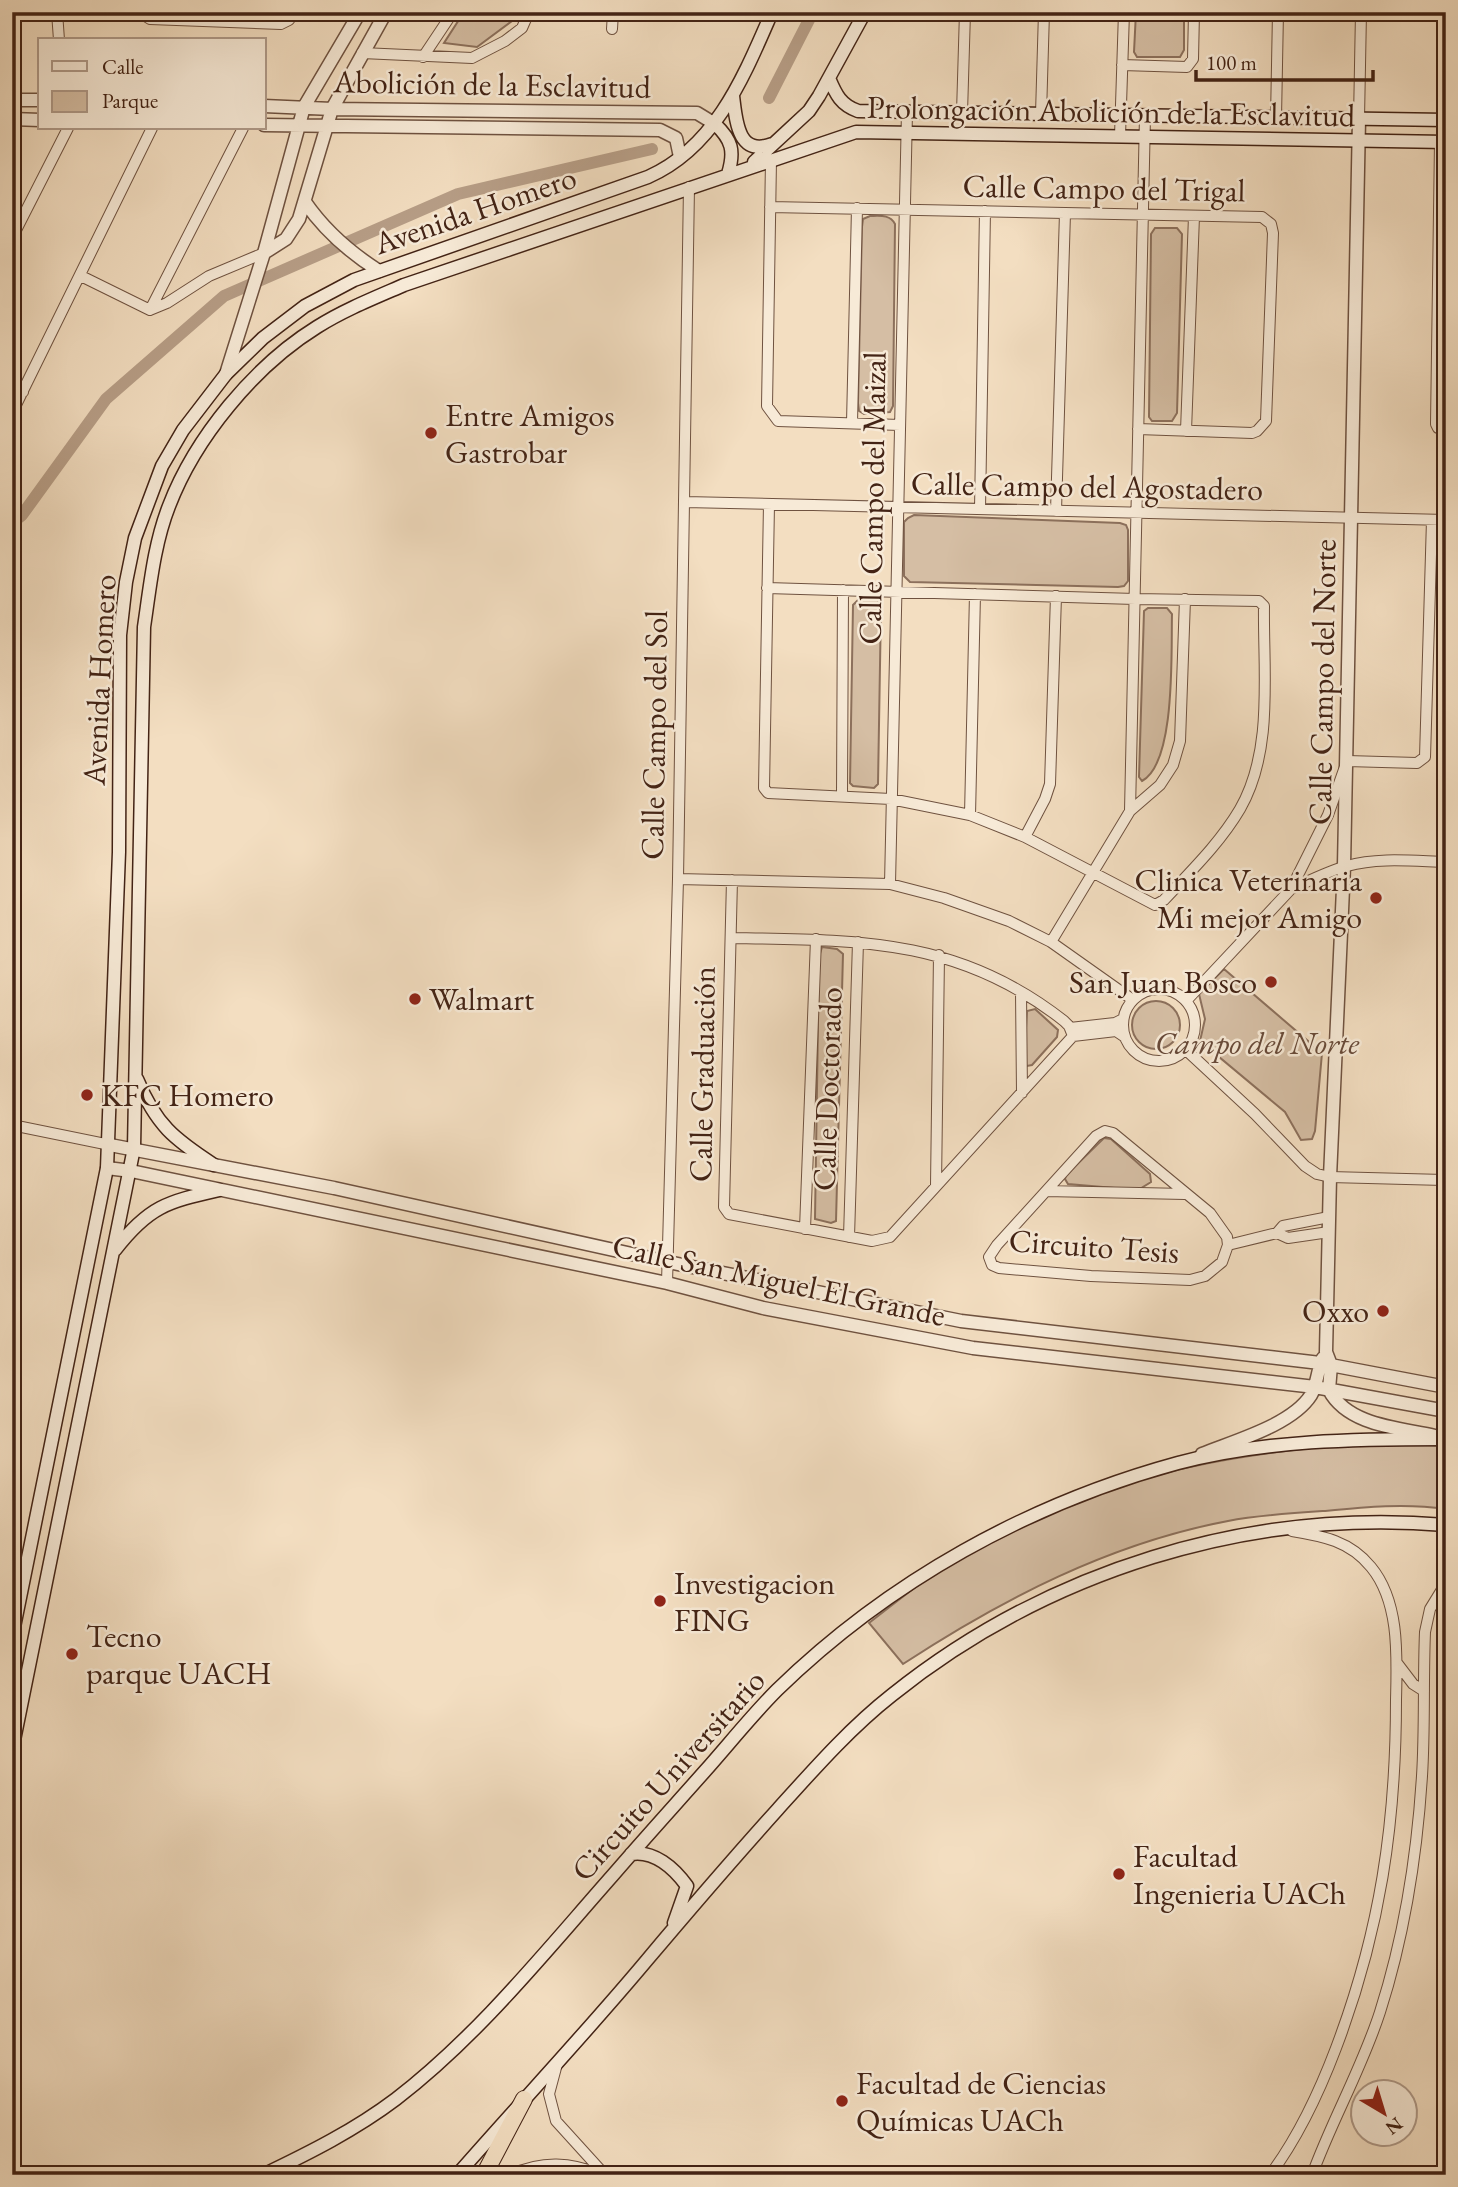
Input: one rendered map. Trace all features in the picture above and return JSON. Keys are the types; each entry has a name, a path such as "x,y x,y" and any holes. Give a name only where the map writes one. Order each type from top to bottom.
{"highway":[{"path":"484,2175 524,2099"}],"main road":[{"path":"226,374 264,253 304,107 360,12"},
{"path":"264,253 286,239 299,219 332,109 386,12"},
{"path":"680,157 715,124 733,96 772,12"},
{"name":"Prolongación Abolición de la Esclavitud","path":"865,12 829,78 840,101 847,108 858,111 1444,120"},
{"path":"748,167 779,141 808,111 829,78"},
{"path":"733,96 737,125 741,136 748,143 762,148 779,141"},
{"path":"12,100 38,100"},
{"name":"Abolición de la Esclavitud","path":"266,106 697,113 715,124"},
{"path":"12,119 38,120"},
{"name":"Calle Campo del Norte","path":"1329,1390 1326,1360 1329,1217 1347,761 1359,119"},
{"path":"715,124 727,137 733,150 727,174"},
{"name":"Abolición de la Esclavitud","path":"266,125 660,130 676,138 680,157"},
{"name":"Prolongación Abolición de la Esclavitud","path":"694,186 856,132 1443,142"},
{"name":"Avenida Homero","path":"12,1637 110,1145 119,852 120,635 125,582 135,538 162,466 183,430 226,374 263,338 306,306 354,280 648,177 680,157"},
{"name":"Avenida Homero","path":"12,1750 134,1148 144,627 156,550 169,506 202,441 248,382 316,327 359,304 412,282 694,186"},
{"path":"305,202 339,243 379,271"},
{"path":"135,1074 144,1097 160,1123 184,1146 215,1165"},
{"name":"Calle San Miguel El Grande","path":"110,1145 334,1188 668,1262 989,1325 1326,1360 1446,1387"},
{"name":"Calle San Miguel El Grande","path":"107,1168 667,1283 763,1308 973,1348 1315,1387 1446,1411"},
{"path":"112,1253 136,1225 160,1206 219,1190"},
{"name":"Calle Campo del Norte","path":"1315,1387 1326,1360"},
{"path":"1180,1463 1275,1424 1302,1405 1315,1387"},
{"path":"1329,1390 1340,1405 1359,1418 1446,1439"},
{"name":"Circuito Universitario","path":"263,2175 352,2128 395,2100 437,2064 496,2006 776,1691 888,1597 971,1546 1042,1511 1092,1491 1180,1463 1304,1444 1446,1439"},
{"path":"457,2175 823,1758 892,1695 969,1640 1075,1586 1149,1557 1190,1545 1278,1529 1367,1523 1417,1522 1446,1525"},
{"path":"631,1854 648,1853 660,1859 687,1886 672,1930"}],"street":[{"path":"57,12 59,38"},
{"path":"139,12 150,19 281,24 295,12"},
{"path":"423,57 453,12"},
{"path":"362,53 472,58 484,54 522,28 529,12"},
{"path":"612,29 613,12"},
{"path":"962,113 965,12"},
{"path":"1041,114 1044,12"},
{"path":"1120,136 1124,12"},
{"path":"1122,65 1187,67 1194,59 1194,12"},
{"path":"1276,118 1278,12"},
{"name":"Calle Campo del Norte","path":"1359,119 1361,12"},
{"path":"1444,120 1445,12"},
{"name":"Calle Campo del Maizal","path":"890,884 907,113"},
{"path":"1130,811 1145,116"},
{"path":"12,238 67,130"},
{"path":"12,413 151,130"},
{"path":"150,310 242,130"},
{"path":"1443,142 1436,424 1440,428 1446,428"},
{"path":"771,160 770,411 778,421 900,425"},
{"name":"Calle Campo del Sol","path":"667,1283 694,186"},
{"name":"Calle Campo del Trigal","path":"771,207 1262,217 1270,224 1273,233 1266,421 1252,433 1138,429"},
{"path":"852,423 856,208"},
{"path":"980,509 985,211"},
{"path":"1056,511 1065,213"},
{"path":"1186,431 1194,216"},
{"path":"81,276 150,310 167,303 209,276 264,253"},
{"path":"12,386 23,392"},
{"name":"Calle Campo del Agostadero","path":"685,502 1446,520"},
{"path":"767,588 1259,601 1264,606 1262,734 1257,765 1241,807 1215,845 1160,904 1151,904 1026,837 970,815 891,799 770,793 764,788 767,588 769,505"},
{"path":"1347,761 1417,763 1425,757 1432,520"},
{"path":"842,795 843,590"},
{"path":"970,815 975,594"},
{"path":"1026,837 1050,785 1056,596"},
{"path":"1051,942 1130,811 1167,776 1177,754 1180,741 1185,599"},
{"name":"Calle Campo del Norte","path":"1185,1001 1290,889 1324,824 1347,761"},
{"name":"Calle Campo del Norte","path":"1290,889 1344,866 1387,861 1446,862"},
{"path":"678,879 890,884 985,911 1051,942 1133,1000"},
{"name":"Calle Graduación","path":"733,880 726,1211 733,1216 805,1228"},
{"name":"Calle Graduación","path":"732,938 858,942 900,946 939,955 976,969 1021,992 1053,1012 1072,1032"},
{"name":"Calle Doctorado","path":"805,1228 816,939"},
{"name":"Calle Doctorado","path":"849,1237 858,942"},
{"path":"936,1186 939,955"},
{"path":"1154,989 1177,994 1185,1001 1194,1020 1194,1031 1185,1049 1168,1060 1148,1059 1131,1048 1125,1037 1123,1019 1133,1000 1154,989"},
{"path":"1021,992 1022,1093"},
{"path":"805,1228 878,1241 890,1237 1022,1093 1072,1032 1123,1019"},
{"path":"1072,1032 1116,1031 1125,1037"},
{"path":"1185,1049 1255,1114 1305,1166 1317,1174 1330,1177 1444,1180"},
{"path":"12,1125 110,1145"},
{"name":"Circuito Tesis","path":"1105,1131 1112,1133 1185,1194 1210,1213 1224,1230 1228,1245 1226,1255 1217,1267 1205,1276 1190,1280 1091,1276 995,1267 989,1262 991,1252 1096,1136 1105,1131"},
{"path":"1446,1158 1446,1239"},
{"name":"Circuito Tesis","path":"1046,1191 1185,1194"},
{"path":"1228,1245 1277,1233 1283,1226 1329,1217"},
{"path":"1277,1233 1288,1238 1329,1232"},
{"path":"1270,2175 1299,2130 1325,2076 1353,2002 1383,1881 1392,1816 1396,1740 1396,1662 1390,1605 1386,1592 1372,1567 1342,1543 1323,1536 1278,1529"},
{"path":"1312,2175 1371,2038 1392,1968 1409,1893 1422,1775 1426,1621 1434,1599 1446,1583"},
{"path":"1396,1662 1413,1684 1424,1691"},
{"path":"558,2061 549,2094 556,2121 604,2175"},
{"path":"510,2175 536,2165 558,2163 604,2175"}],"green space":[{"path":"464,12 516,12 516,18 477,47 444,43"},
{"path":"1136,12 1184,12 1184,50 1180,57 1137,57 1134,52"},
{"path":"870,216 887,217 895,224 893,406 890,412 864,414 859,411 858,403 862,227 863,219"},
{"path":"1155,228 1177,228 1182,234 1177,413 1172,421 1152,421 1149,417 1151,234"},
{"path":"914,515 1120,523 1126,525 1128,530 1128,581 1124,586 1118,587 910,582 904,576 904,522"},
{"path":"858,600 878,600 881,606 878,784 874,788 853,786 850,783 853,605"},
{"path":"1148,608 1167,608 1172,614 1171,678 1161,753 1153,770 1142,781 1139,777 1144,611"},
{"path":"822,947 837,949 843,954 836,1221 831,1223 815,1219 819,957"},
{"name":"Campo del Norte","path":"1224,969 1322,1053 1312,1139 1301,1140 1285,1112 1200,1041 1205,1019 1199,994"},
{"path":"1156,1001 1165,1002 1173,1008 1179,1016 1179,1034 1173,1042 1165,1048 1156,1049 1147,1048 1139,1042 1133,1034 1132,1025 1133,1016 1139,1008 1147,1002"},
{"path":"1035,1009 1058,1030 1057,1037 1032,1065 1027,1066 1024,1062 1027,1011"},
{"path":"1104,1138 1111,1139 1150,1174 1151,1182 1138,1190 1068,1184 1066,1175"},
{"path":"1374,1442 1446,1446 1446,1509 1385,1506 1288,1513 1240,1519 1142,1543 1059,1576 1018,1596 903,1664 869,1623 947,1566 1023,1525 1089,1497 1158,1475 1229,1459"}],"waterway":[{"path":"769,98 813,12"},
{"path":"12,523 22,515 106,399 224,296 458,194 652,149"}],"place":[{"name":"Entre Amigos Gastrobar","path":"431,433"},
{"name":"Clinica Veterinaria Mi mejor Amigo","path":"1376,898"},
{"name":"San Juan Bosco","path":"1271,982"},
{"name":"Walmart","path":"415,999"},
{"name":"KFC Homero","path":"87,1095"},
{"name":"Oxxo","path":"1383,1311"},
{"name":"Investigacion FING","path":"660,1601"},
{"name":"Tecno parque UACH","path":"72,1654"},
{"name":"Facultad Ingenieria UACh","path":"1119,1874"},
{"name":"Facultad de Ciencias Químicas UACh","path":"842,2101"}]}
